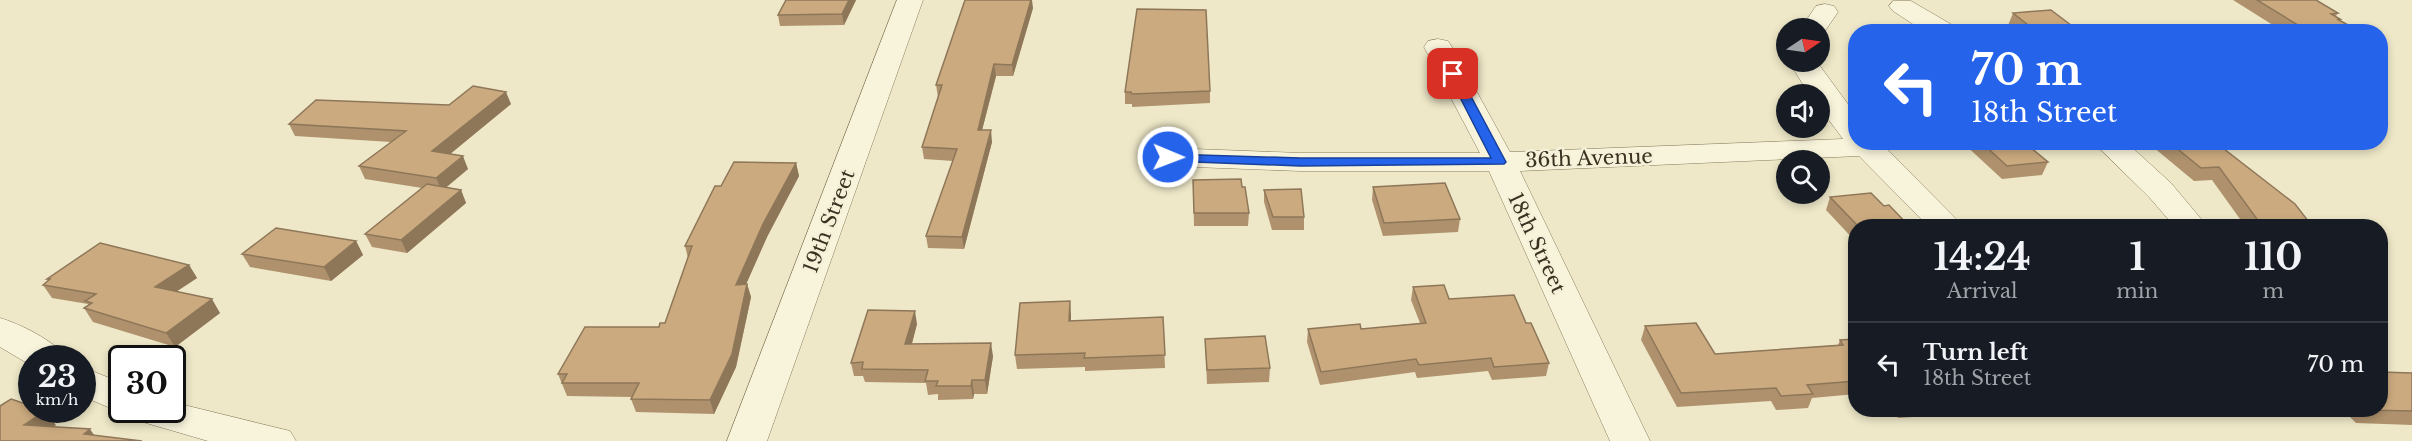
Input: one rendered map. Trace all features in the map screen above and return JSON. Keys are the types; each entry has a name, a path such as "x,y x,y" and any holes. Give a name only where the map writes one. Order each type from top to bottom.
{"street":[{"name":"19th Street","path":"747,441 910,0"},
{"path":"1902,6 1932,24"},
{"name":"18th Street","path":"1438,47 1500,162 1630,441"},
{"path":"1809,72 1848,125"},
{"name":"36th Avenue","path":"1168,157 1300,162 1500,162 1848,142"},
{"path":"1870,150 1939,219"},
{"path":"2117,150 2160,190 2185,219"},
{"path":"0,330 25,345"},
{"path":"186,420 231,433 276,441"}],"building":[{"path":"786,0 849,0 842,14 778,15"},
{"path":"965,0 1031,0 1012,65 994,64 978,130 991,130 962,237 926,236 957,149 922,147 942,85 936,85"},
{"path":"2257,0 2316,0 2338,13 2331,14 2346,24 2296,24"},
{"path":"1137,9 1206,10 1210,91 1132,94 1125,92"},
{"path":"2051,10 2069,24 2027,24 2013,13"},
{"path":"473,86 506,92 432,151 463,156 436,178 359,166 406,131 289,124 316,100 449,105"},
{"path":"1990,150 2034,150 2048,162 2007,166"},
{"path":"2179,150 2225,150 2295,204 2307,219 2257,219 2219,167 2201,168"},
{"path":"734,162 796,163 763,224 736,285 747,284 732,354 710,400 631,399 639,383 562,383 567,374 558,374 585,327 659,327 660,323 665,323 692,246 685,246 715,186 721,186"},
{"path":"1241,179 1242,187 1245,187 1249,213 1194,213 1193,180"},
{"path":"1445,183 1460,219 1384,223 1373,187"},
{"path":"427,184 461,190 401,240 365,234"},
{"path":"1301,189 1304,217 1273,217 1264,190"},
{"path":"1871,193 1884,206 1889,205 1902,219 1851,219 1830,197"},
{"path":"276,228 356,241 324,267 242,254"},
{"path":"100,243 189,265 155,287 212,299 166,333 84,308 92,303 85,301 96,294 43,285 50,279 47,279"},
{"path":"1444,285 1449,299 1514,295 1526,323 1531,323 1549,363 1494,367 1491,358 1419,365 1416,359 1321,372 1308,329 1360,324 1361,329 1426,323 1413,287"},
{"path":"1070,301 1069,321 1163,317 1165,355 1084,358 1085,353 1015,355 1020,303"},
{"path":"868,310 915,311 905,344 991,343 985,380 972,380 971,386 936,386 938,381 925,381 928,370 862,369 863,362 851,363"},
{"path":"1696,323 1715,354 1843,345 1840,340 1848,340 1848,382 1807,385 1813,394 1781,396 1776,388 1681,393 1645,326"},
{"path":"1265,336 1270,368 1207,370 1205,339"},
{"path":"2388,372 2412,373 2412,411 2388,410"},
{"path":"11,399 18,401 18,423 27,423 24,425 90,429 84,434 142,441 0,441 0,406"}],"route":[{"path":"1168,157 1300,162 1372,160 1500,162 1453,74"}]}
